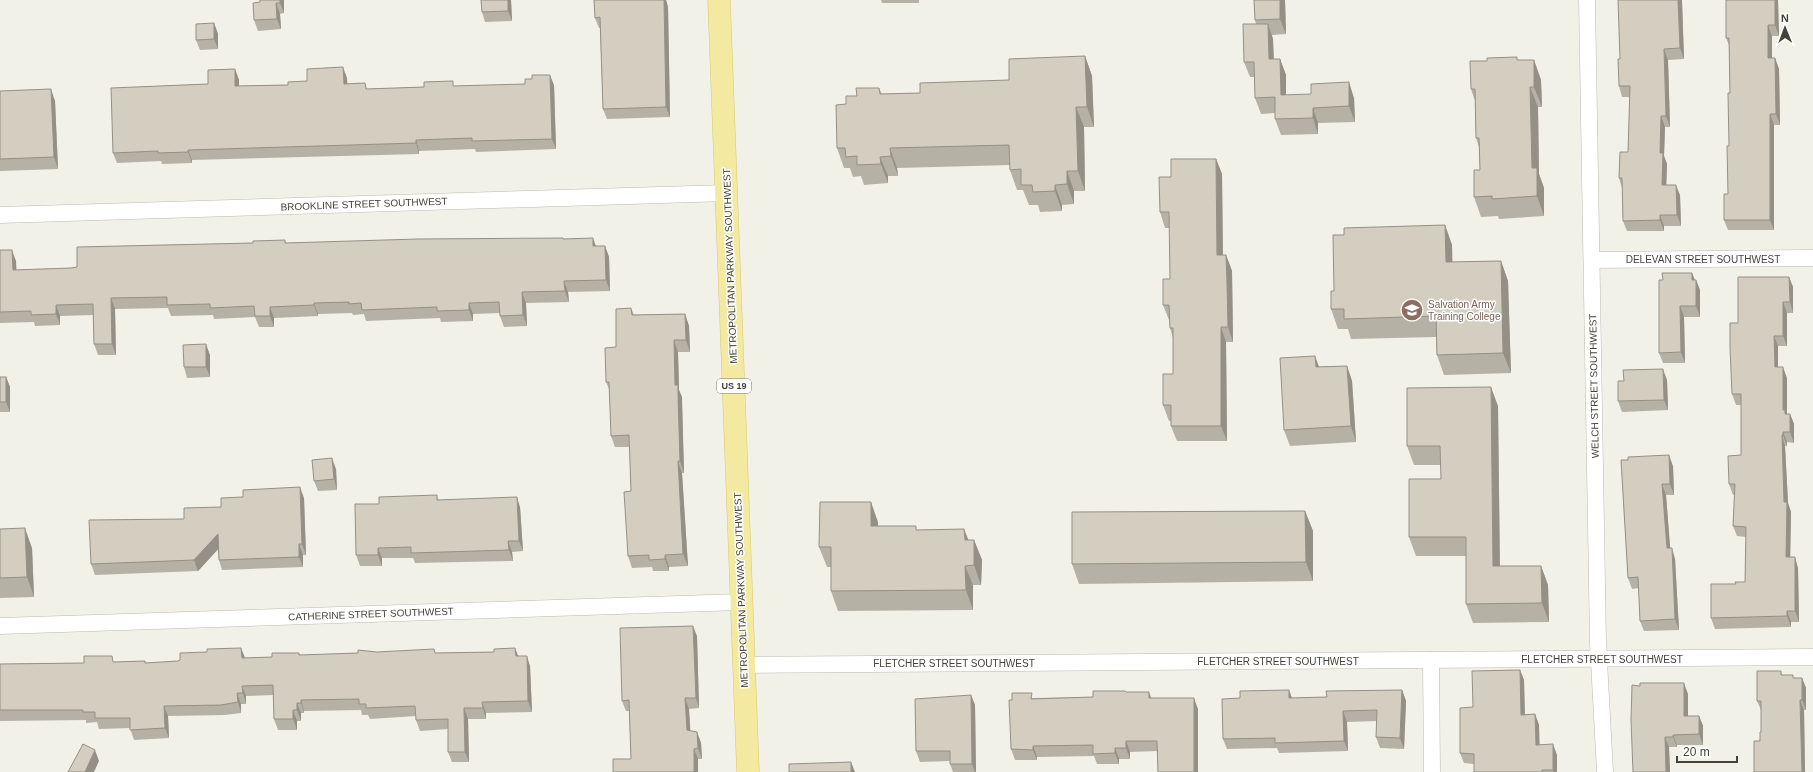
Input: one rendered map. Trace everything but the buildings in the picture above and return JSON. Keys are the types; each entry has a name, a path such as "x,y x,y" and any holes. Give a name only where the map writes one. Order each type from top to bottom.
{"main road":[{"name":"METROPOLITAN PARKWAY SOUTHWEST","path":"719,0 748,772"}],"street":[{"name":"WELCH STREET SOUTHWEST","path":"1587,0 1599,659 1606,772"},
{"name":"BROOKLINE STREET SOUTHWEST","path":"0,215 727,193"},
{"name":"DELEVAN STREET SOUTHWEST","path":"1592,260 1813,258"},
{"name":"CATHERINE STREET SOUTHWEST","path":"0,626 741,602"},
{"name":"FLETCHER STREET SOUTHWEST","path":"744,665 1813,657"},
{"path":"1430,660 1432,772"}],"place":[{"name":"Salvation Army Training College","path":"1412,310"}]}
